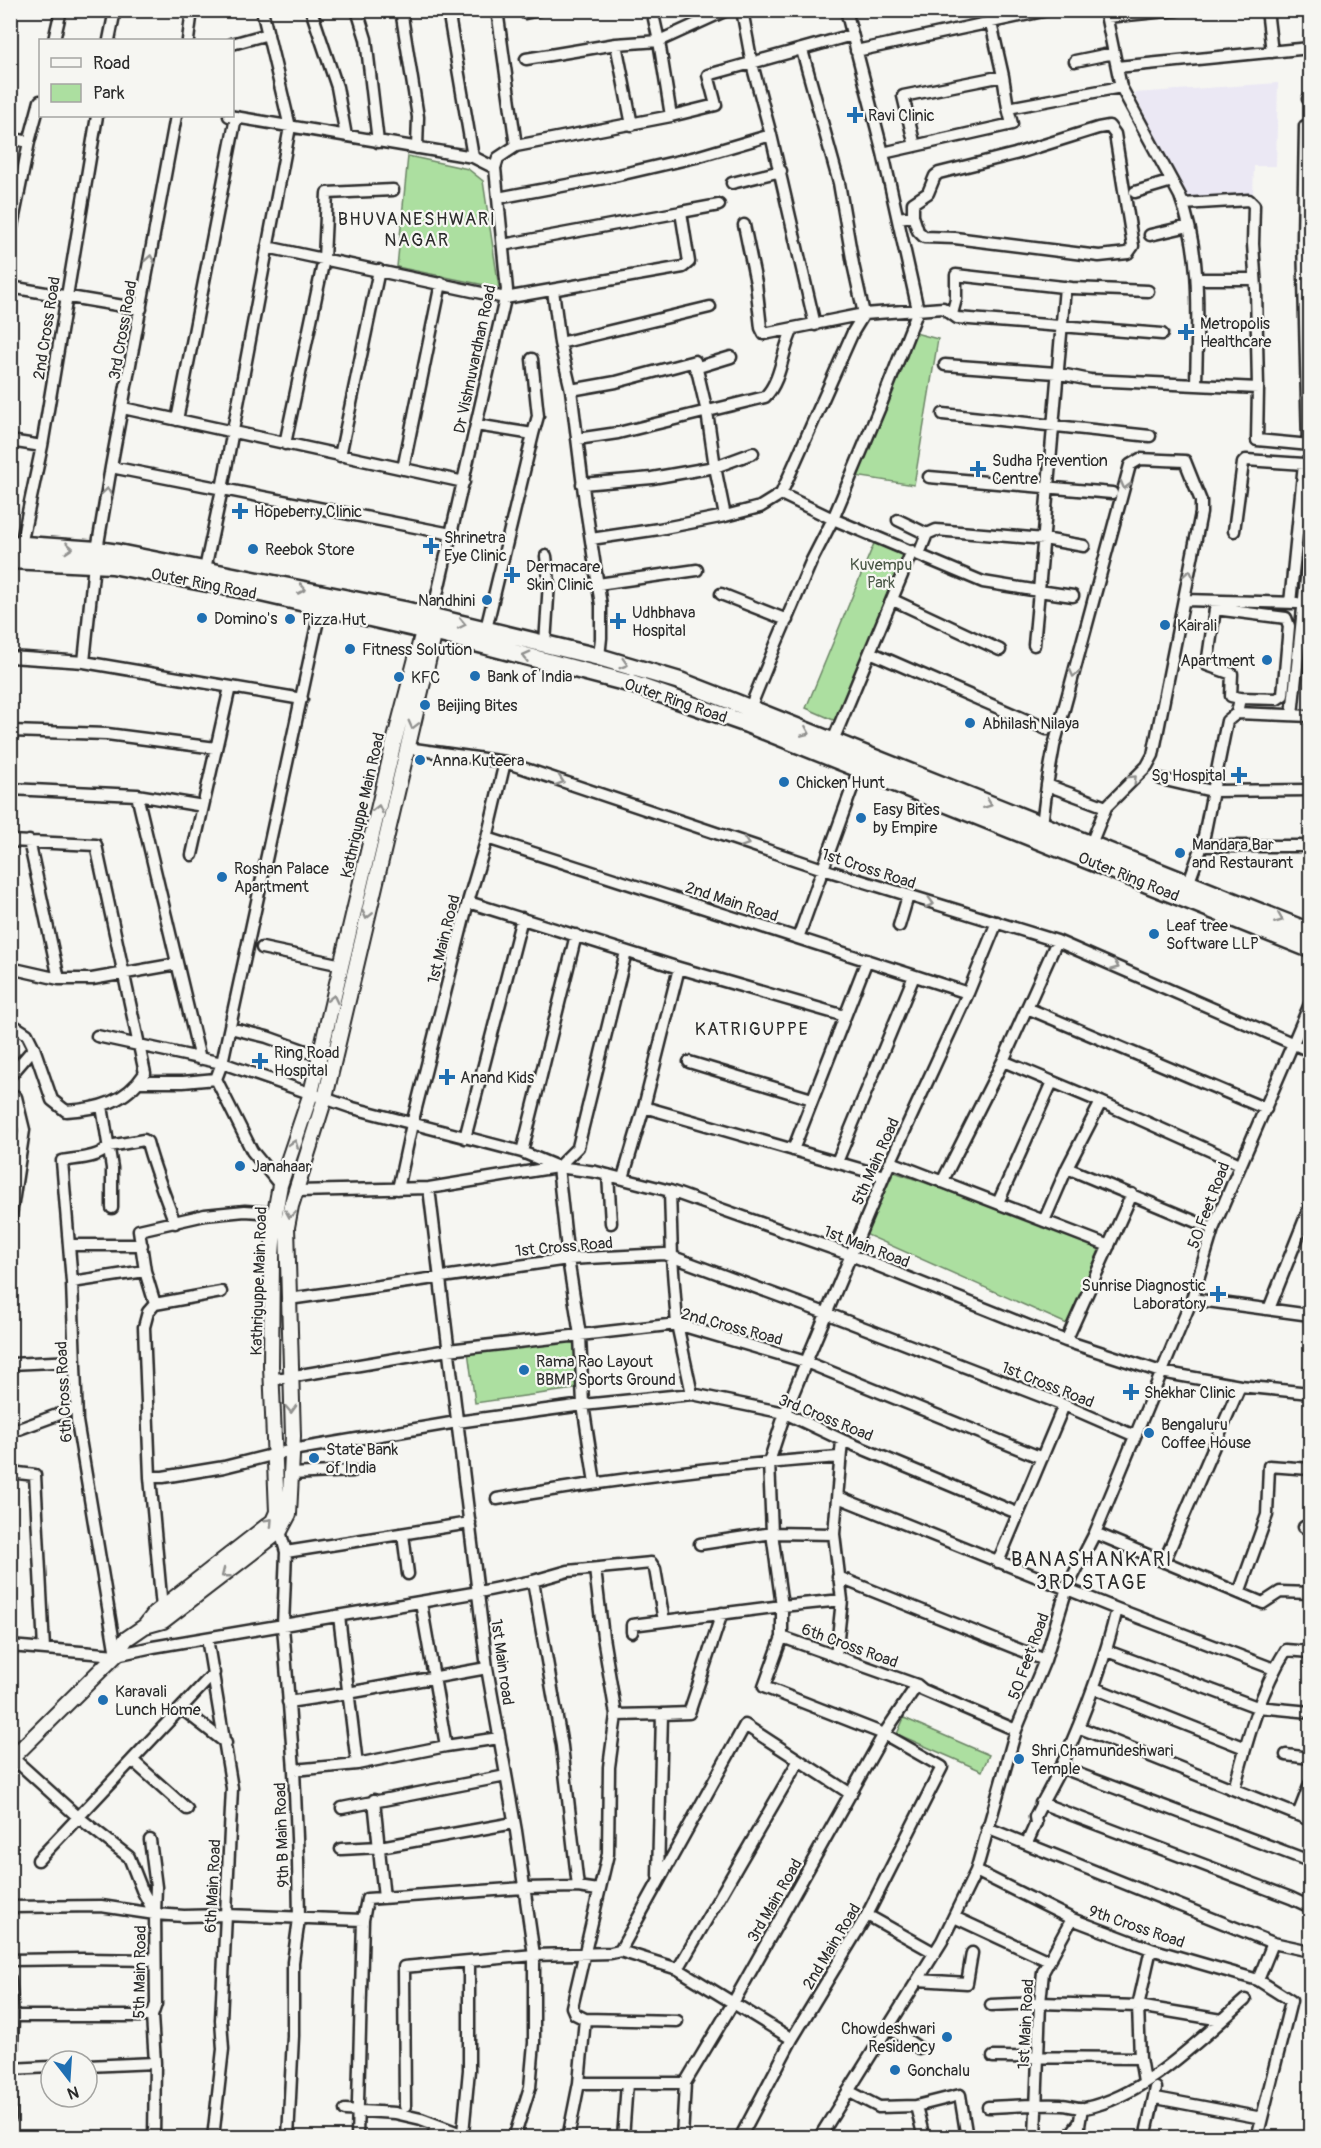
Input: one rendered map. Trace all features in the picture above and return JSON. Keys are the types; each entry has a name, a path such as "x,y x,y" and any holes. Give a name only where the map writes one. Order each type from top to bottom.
{"highway":[{"name":"Outer Ring Road","path":"16,545 96,557 205,569 432,621 632,684 747,724 859,769 1185,890 1311,932"},
{"name":"Outer Ring Road","path":"10,560 96,557 112,565 321,606 486,629 599,657 680,681 1091,844 1311,949"}],"main road":[{"name":"Kathriguppe Main Road","path":"145,1626 163,1621 280,1531 289,1514 292,1450 287,1227 325,1098 407,748 432,621"},
{"name":"Kathriguppe Main Road","path":"12,1759 116,1655 126,1639 145,1626 155,1613 273,1521 277,1512 271,1380 272,1256 275,1213 280,1185 311,1093 393,746 432,621"}],"street":[{"path":"54,39 61,10"},
{"path":"109,39 115,10"},
{"path":"188,39 192,10"},
{"path":"205,569 290,127 262,10"},
{"path":"311,10 336,87 346,136"},
{"path":"357,10 366,39 378,142"},
{"path":"400,10 418,117 417,148"},
{"path":"448,10 473,157"},
{"path":"497,10 516,146"},
{"path":"525,13 539,10"},
{"path":"652,10 671,116"},
{"path":"526,59 616,44 659,41 704,15 727,10"},
{"path":"742,10 752,64 781,171 815,325"},
{"path":"750,708 811,562 833,519 905,347 918,310 883,153 846,10"},
{"path":"856,51 1048,10"},
{"path":"1177,10 1106,14 1121,87 1183,204 1189,226 1198,279 1196,386"},
{"path":"1267,10 1272,52"},
{"path":"883,153 1012,124 991,23"},
{"path":"234,43 268,34"},
{"path":"234,116 473,157 495,168 498,158 516,146 632,125 716,105 708,75 852,35"},
{"path":"616,44 632,125"},
{"path":"1117,67 1311,48"},
{"path":"591,539 725,516 760,507 781,494 853,332 864,314 839,183 802,50"},
{"path":"1075,61 1114,53"},
{"path":"915,146 903,96 1003,76"},
{"path":"1008,108 1121,87"},
{"path":"10,236 39,105"},
{"name":"2nd Cross Road","path":"16,545 42,446 97,117"},
{"name":"3rd Cross Road","path":"84,662 96,557 111,467 177,117"},
{"path":"177,420 233,117"},
{"path":"1109,126 1115,134 1132,246 1128,254 1099,256 955,238 924,237 918,231 913,216 913,203 928,193 935,176 939,173 1015,154 1109,126"},
{"path":"1183,204 1249,200 1254,205 1257,440 1309,445 1303,238 1305,126"},
{"path":"498,198 610,177 696,157 771,135"},
{"path":"10,138 29,142"},
{"name":"Dr Vishnuvardhan Road","path":"432,621 507,290 495,168"},
{"path":"732,183 781,171"},
{"path":"1135,192 1172,182"},
{"path":"285,444 324,259 327,193 393,190"},
{"path":"502,245 719,205"},
{"path":"267,247 505,298 683,267 689,262 681,212"},
{"path":"898,218 913,216"},
{"path":"744,225 756,283 761,328 764,334 864,314 943,308 957,318 1162,334"},
{"path":"1150,235 1189,226"},
{"path":"340,456 379,270"},
{"path":"952,314 957,299 956,275 1065,287 1148,291"},
{"path":"1198,279 1256,279"},
{"path":"403,469 441,283"},
{"path":"10,287 141,309"},
{"path":"1034,645 1065,287"},
{"path":"553,290 560,343 571,390 582,484 601,605 599,657"},
{"path":"560,343 710,307"},
{"path":"577,439 618,433 754,400 768,394 794,329"},
{"path":"695,368 731,357"},
{"path":"486,629 538,416 532,359"},
{"path":"571,390 616,382 695,361 707,412 725,516"},
{"path":"945,366 1056,373 1090,380 1258,388"},
{"path":"123,408 464,482"},
{"path":"943,414 1150,436"},
{"path":"476,425 533,434"},
{"path":"10,441 42,446"},
{"path":"582,484 651,478 715,467 753,453"},
{"path":"1042,825 1054,746 1130,465 1140,459 1181,459 1185,461 1201,501 1201,513 1150,761 1106,807 1091,844"},
{"path":"1234,531 1243,463 1246,460 1304,464 1290,603"},
{"path":"111,467 451,534"},
{"path":"928,477 1112,493"},
{"path":"781,494 833,519 983,582 1074,596"},
{"path":"898,520 927,534"},
{"path":"832,743 893,600 915,553 927,534 936,530 1084,546"},
{"path":"1292,715 1293,641 1286,618 1215,609 1206,665 1232,674 1231,696 1281,698 1293,641 1304,603 1311,540"},
{"path":"545,644 549,582 546,556"},
{"path":"598,584 696,570"},
{"path":"721,594 787,620"},
{"path":"893,600 1000,650"},
{"path":"1184,600 1304,603"},
{"path":"280,1185 252,1152 216,1079 230,1028 321,606"},
{"path":"870,652 1047,729"},
{"path":"10,657 84,662 302,699"},
{"path":"192,855 230,687"},
{"path":"1185,890 1202,846 1227,721 1236,713 1240,698"},
{"path":"1236,713 1311,716"},
{"path":"10,731 107,734 216,748"},
{"name":"1st Cross Road","path":"407,748 505,762 823,869 1057,941 1311,1051"},
{"name":"1st Main Road","path":"412,1124 505,762"},
{"path":"798,938 859,769"},
{"path":"1161,779 1212,791 1311,790"},
{"path":"1047,785 1106,807"},
{"path":"10,789 137,795 203,806"},
{"path":"137,795 200,1059"},
{"name":"2nd Main Road","path":"487,838 968,993"},
{"path":"10,841 96,845 145,1073 129,1092 102,1106 66,1111 52,1100 27,1034 10,1023"},
{"path":"29,842 59,979"},
{"path":"1202,846 1311,846"},
{"path":"899,926 908,896"},
{"path":"468,902 626,952 845,1016"},
{"path":"465,1138 522,918"},
{"name":"5th Main Road","path":"785,1413 884,1176 968,993 997,922"},
{"path":"522,1152 576,935"},
{"path":"942,1182 1003,1061 1057,941"},
{"path":"262,948 342,964"},
{"path":"296,1191 429,1188 558,1167 578,1148 626,952"},
{"path":"793,1150 867,960"},
{"path":"10,968 59,979 92,979 177,964"},
{"path":"623,1178 644,1107 679,968"},
{"path":"837,1162 914,976"},
{"name":"50 Feet Road","path":"822,2136 935,1953 976,1871 1016,1730 1045,1659 1067,1588 1095,1533 1192,1299 1213,1229 1311,1004"},
{"path":"1026,1008 1266,1109"},
{"path":"230,1028 267,1036 320,1056"},
{"name":"1st Main Road","path":"97,1036 222,1063 353,1108 522,1152 558,1167 623,1178 670,1191 851,1255 1066,1341 1161,1372 1240,1386 1311,1393"},
{"path":"10,1076 34,1048"},
{"path":"1003,1061 1240,1164"},
{"path":"689,1062 812,1099"},
{"path":"139,1082 216,1079"},
{"path":"999,1203 1052,1082"},
{"path":"10,1093 16,1097 24,1130 10,1222"},
{"path":"1044,1221 1101,1102"},
{"path":"102,1106 112,1168 112,1208"},
{"path":"644,1107 884,1176"},
{"path":"398,1189 412,1124"},
{"path":"109,1146 144,1140 147,1142 152,1163 175,1223"},
{"name":"6th Cross Road","path":"109,1146 105,1151 96,1155 62,1161 70,1245 76,1408 116,1655"},
{"path":"891,1162 1109,1246"},
{"path":"558,1167 568,1259 580,1335 583,1405 595,1483"},
{"path":"1068,1168 1213,1229"},
{"path":"608,1175 611,1223"},
{"name":"1st Main road","path":"429,1188 487,1668 534,1955 534,2043 530,2087 514,2138"},
{"path":"670,1191 677,1324 692,1394"},
{"path":"1066,1341 1132,1194"},
{"path":"1269,1309 1311,1206"},
{"path":"155,1304 145,1271 139,1230 205,1215 246,1211 275,1213"},
{"path":"70,1245 142,1245"},
{"name":"1st Cross Road","path":"289,1299 568,1259 665,1254 1064,1405 1134,1436"},
{"path":"72,1282 145,1271"},
{"path":"162,1608 150,1477 144,1327 148,1312 155,1304 220,1292"},
{"path":"1192,1299 1311,1315"},
{"name":"2nd Cross Road","path":"271,1380 448,1350 677,1324 806,1362 1042,1458"},
{"path":"10,1364 75,1361"},
{"path":"1164,1562 1240,1386"},
{"name":"3rd Cross Road","path":"150,1477 224,1467 292,1450 458,1422 583,1405 692,1394 785,1413 842,1440 1017,1513"},
{"path":"998,1562 1064,1405"},
{"path":"10,1425 19,1429 76,1408"},
{"name":"6th Cross Road","path":"785,1413 769,1462 772,1533 782,1606 782,1636 917,1686 1016,1730"},
{"path":"836,1656 842,1600 834,1534 842,1440"},
{"path":"497,1499 595,1483 769,1462 840,1457"},
{"path":"1239,1593 1267,1515 1269,1466 1311,1469"},
{"path":"291,1474 353,1471"},
{"path":"10,1472 35,1475 44,1649"},
{"path":"838,1497 1117,1609 1274,1669"},
{"path":"286,1552 470,1523"},
{"name":"9th B Main Road","path":"280,1531 286,1552 283,1626 294,1770 299,1919 293,1962 293,2036 288,2138"},
{"path":"700,1544 772,1533 834,1534"},
{"path":"1095,1533 1263,1603 1280,1592 1311,1593"},
{"path":"403,1534 408,1574"},
{"path":"10,1646 116,1655 421,1603 533,1581 568,1571 651,1563 654,1565 664,1621"},
{"path":"595,1569 616,1715 609,1767 608,1854 572,2007 575,2014 585,2019 677,2021"},
{"path":"838,1577 1045,1659"},
{"path":"533,1581 562,1746 578,1887"},
{"path":"632,1632 632,1625 842,1600"},
{"path":"421,1603 446,1746"},
{"path":"1027,1843 1036,1823 1035,1816 1060,1767 1094,1688 1107,1651 1117,1609"},
{"path":"616,1715 689,1713 722,1613"},
{"path":"339,1617 357,1764"},
{"path":"782,1636 764,1687 884,1734"},
{"name":"6th Main Road","path":"207,1638 232,1788 221,2020 223,2049 213,2138"},
{"path":"1234,1789 1257,1707 1274,1669 1286,1650 1311,1652"},
{"path":"1107,1651 1257,1707 1311,1712"},
{"path":"288,1702 487,1668"},
{"path":"38,1860 214,1673"},
{"name":"3rd Main Road","path":"682,2138 685,2083 733,2003 884,1734 917,1686"},
{"path":"1094,1688 1245,1748"},
{"path":"181,1708 226,1743"},
{"path":"658,1879 662,1714"},
{"path":"620,1951 745,1725 851,1794"},
{"path":"1078,1727 1311,1820"},
{"name":"2nd Main Road","path":"740,2138 792,2039 867,1915 942,1767 884,1734"},
{"path":"294,1770 357,1764 499,1738"},
{"path":"1286,1755 1311,1758"},
{"name":"5th Main Road","path":"12,1759 129,1857 142,1890 155,1914 156,2004 152,2016 155,2063 154,2138"},
{"path":"132,1760 187,1809"},
{"path":"678,1969 799,1760"},
{"path":"1060,1767 1304,1859"},
{"path":"342,1808 506,1776"},
{"path":"1298,1815 1311,1784"},
{"path":"374,1800 384,1898"},
{"path":"1041,1803 1311,1907"},
{"path":"340,1849 380,1847 514,1824"},
{"path":"987,1828 1273,1942 1308,1950 1311,1938"},
{"path":"150,1840 156,1887 155,1914"},
{"name":"9th Cross Road","path":"976,1871 1072,1919 1151,1949 1258,1980 1291,2001 1262,2118"},
{"path":"357,2138 363,1920 367,1899 524,1887 578,1887 598,1890"},
{"path":"10,1907 101,1906 155,1914 363,1920"},
{"path":"867,1915 935,1953"},
{"path":"954,1917 1049,1961"},
{"name":"1st Main Road","path":"1035,2138 1043,1972 1072,1919"},
{"path":"1258,1980 1273,1942"},
{"path":"1144,2081 1140,2058 1138,2006 1151,1949"},
{"path":"405,2106 404,1967 469,1963 534,1955 583,1955 620,1951 678,1969 792,2039"},
{"path":"918,1980 968,1983 972,1953"},
{"path":"10,1960 155,1960"},
{"path":"345,2110 395,2113 468,2135 469,1963"},
{"path":"10,1979 12,2016 10,2118"},
{"path":"988,2107 1064,2105 1082,2108 1119,2097 1157,2073 1245,2000"},
{"path":"991,2005 1040,2003 1138,2006 1222,2020"},
{"path":"12,2016 152,2016"},
{"path":"568,2138 579,2083 585,2019"},
{"path":"888,2027 919,2048"},
{"path":"993,2057 1140,2058"},
{"path":"99,2065 155,2063"},
{"path":"11,2069 39,2068"},
{"path":"579,2083 685,2083"},
{"path":"623,2138 627,2083"},
{"path":"848,2091 879,2107 916,2106 960,2095 967,2138"},
{"path":"1145,2138 1156,2093 1262,2118 1257,2138"},
{"path":"916,2106 924,2138"},
{"path":"1077,2138 1082,2108"},
{"path":"1068,2138 1079,2123"}],"shaded area":[{"path":"1278,83 1276,166 1254,166 1253,195 1185,200 1134,93"}],"green space":[{"path":"408,156 468,169 483,181 499,288 397,267"},
{"path":"915,333 938,339 914,485 855,476"},
{"name":"Kuvempu Park","path":"875,541 908,554 838,722 806,708"},
{"path":"894,1172 1055,1228 1100,1248 1067,1324 865,1234"},
{"name":"Rama Rao Layout BBMP Sports Ground","path":"574,1340 581,1388 475,1403 468,1351"},
{"path":"904,1718 989,1755 982,1771 897,1734"}],"place":[{"name":"Ravi Clinic","path":"855,115"},
{"name":"Metropolis Healthcare","path":"1186,332"},
{"name":"Sudha Prevention Centre","path":"978,469"},
{"name":"Hopeberry Clinic","path":"240,511"},
{"name":"Shrinetra Eye Clinic","path":"431,546"},
{"name":"Reebok Store","path":"253,549"},
{"name":"Dermacare Skin Clinic","path":"512,575"},
{"name":"Nandhini","path":"487,600"},
{"name":"Domino's","path":"202,618"},
{"name":"Pizza Hut","path":"290,619"},
{"name":"Udhbhava Hospital","path":"618,621"},
{"name":"Kairali","path":"1165,625"},
{"name":"Fitness Solution","path":"350,649"},
{"name":"Apartment","path":"1267,660"},
{"name":"Bank of India","path":"475,676"},
{"name":"KFC","path":"399,677"},
{"name":"Beijing Bites","path":"425,705"},
{"name":"Abhilash Nilaya","path":"970,723"},
{"name":"Anna Kuteera","path":"420,760"},
{"name":"Sg Hospital","path":"1239,775"},
{"name":"Chicken Hunt","path":"784,782"},
{"name":"Easy Bites by Empire","path":"861,818"},
{"name":"Mandara Bar and Restaurant","path":"1180,853"},
{"name":"Roshan Palace Apartment","path":"222,877"},
{"name":"Leaf tree Software LLP","path":"1154,934"},
{"name":"Ring Road Hospital","path":"260,1061"},
{"name":"Anand Kids","path":"447,1077"},
{"name":"Janahaar","path":"240,1166"},
{"name":"Sunrise Diagnostic Laboratory","path":"1218,1294"},
{"name":"Rama Rao Layout BBMP Sports Ground","path":"524,1370"},
{"name":"Shekhar Clinic","path":"1131,1392"},
{"name":"Bengaluru Coffee House","path":"1149,1433"},
{"name":"State Bank of India","path":"314,1458"},
{"name":"Karavali Lunch Home","path":"103,1700"},
{"name":"Shri Chamundeshwari Temple","path":"1019,1759"},
{"name":"Chowdeshwari Residency","path":"947,2037"},
{"name":"Gonchalu","path":"895,2070"}],"district":[{"name":"BHUVANESHWARI NAGAR","path":"417,229"},
{"name":"KATRIGUPPE","path":"752,1029"},
{"name":"BANASHANKARI 3RD STAGE","path":"1092,1570"}]}
